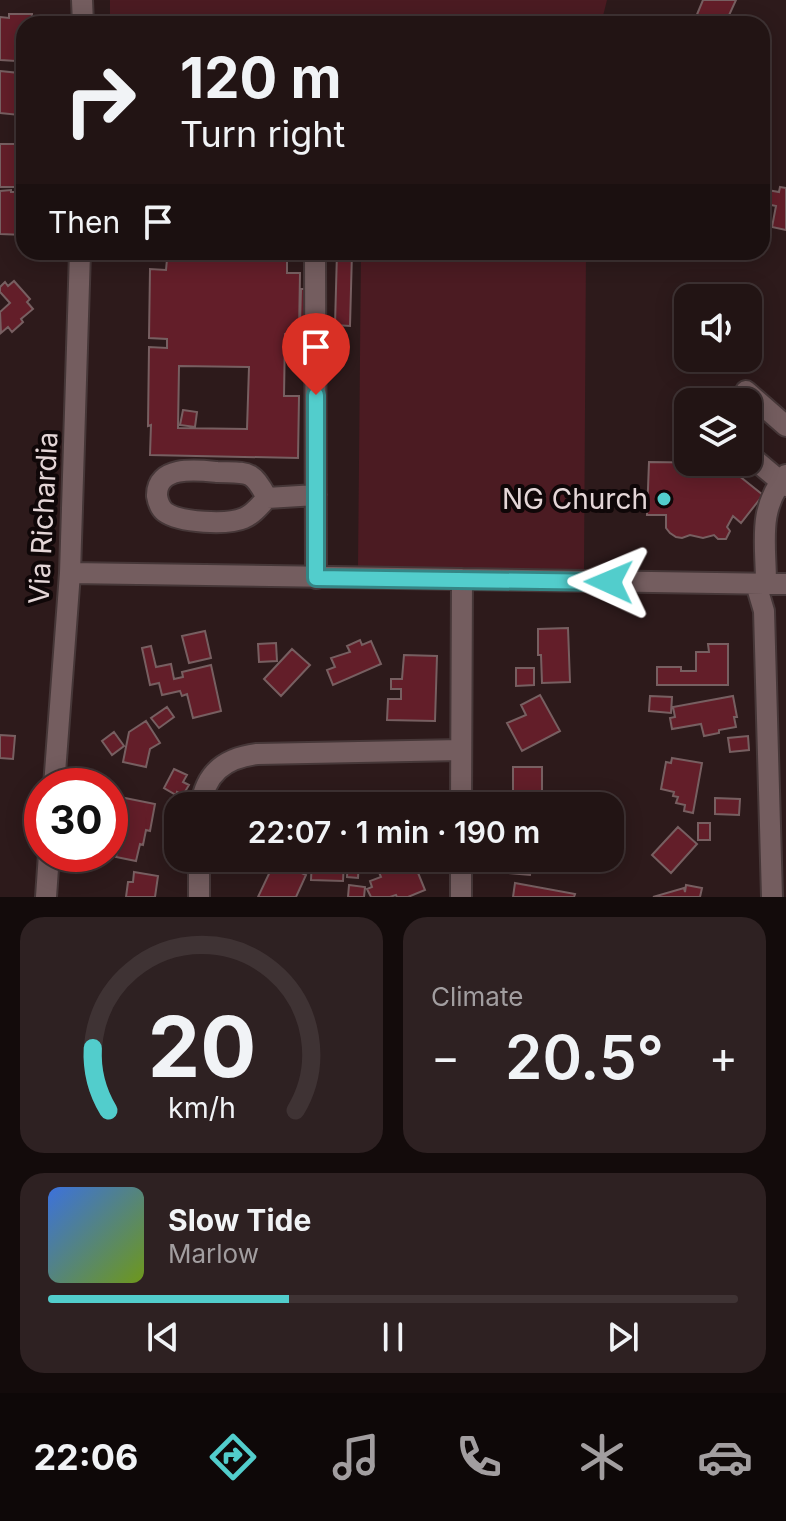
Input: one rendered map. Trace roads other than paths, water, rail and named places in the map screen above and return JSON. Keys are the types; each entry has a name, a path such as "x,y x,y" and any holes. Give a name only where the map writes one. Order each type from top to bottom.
{"street":[{"name":"Via Richardia","path":"55,768 70,573 80,260"},
{"path":"315,260 316,578"},
{"path":"762,405 786,426"},
{"path":"762,464 784,481 769,503 765,517 769,584 764,611 777,748 772,897"},
{"path":"267,498 253,477 243,473 202,471 175,472 165,478 157,497 159,505 173,516 223,522 247,517 267,498 316,495"},
{"path":"70,573 769,584"},
{"path":"461,792 462,579"},
{"path":"204,792 212,774 239,756 461,750"},
{"path":"46,897 48,872"},
{"path":"199,872 199,897"},
{"path":"461,872 461,897"}],"place":[{"name":"NG Church","path":"664,499"}]}
